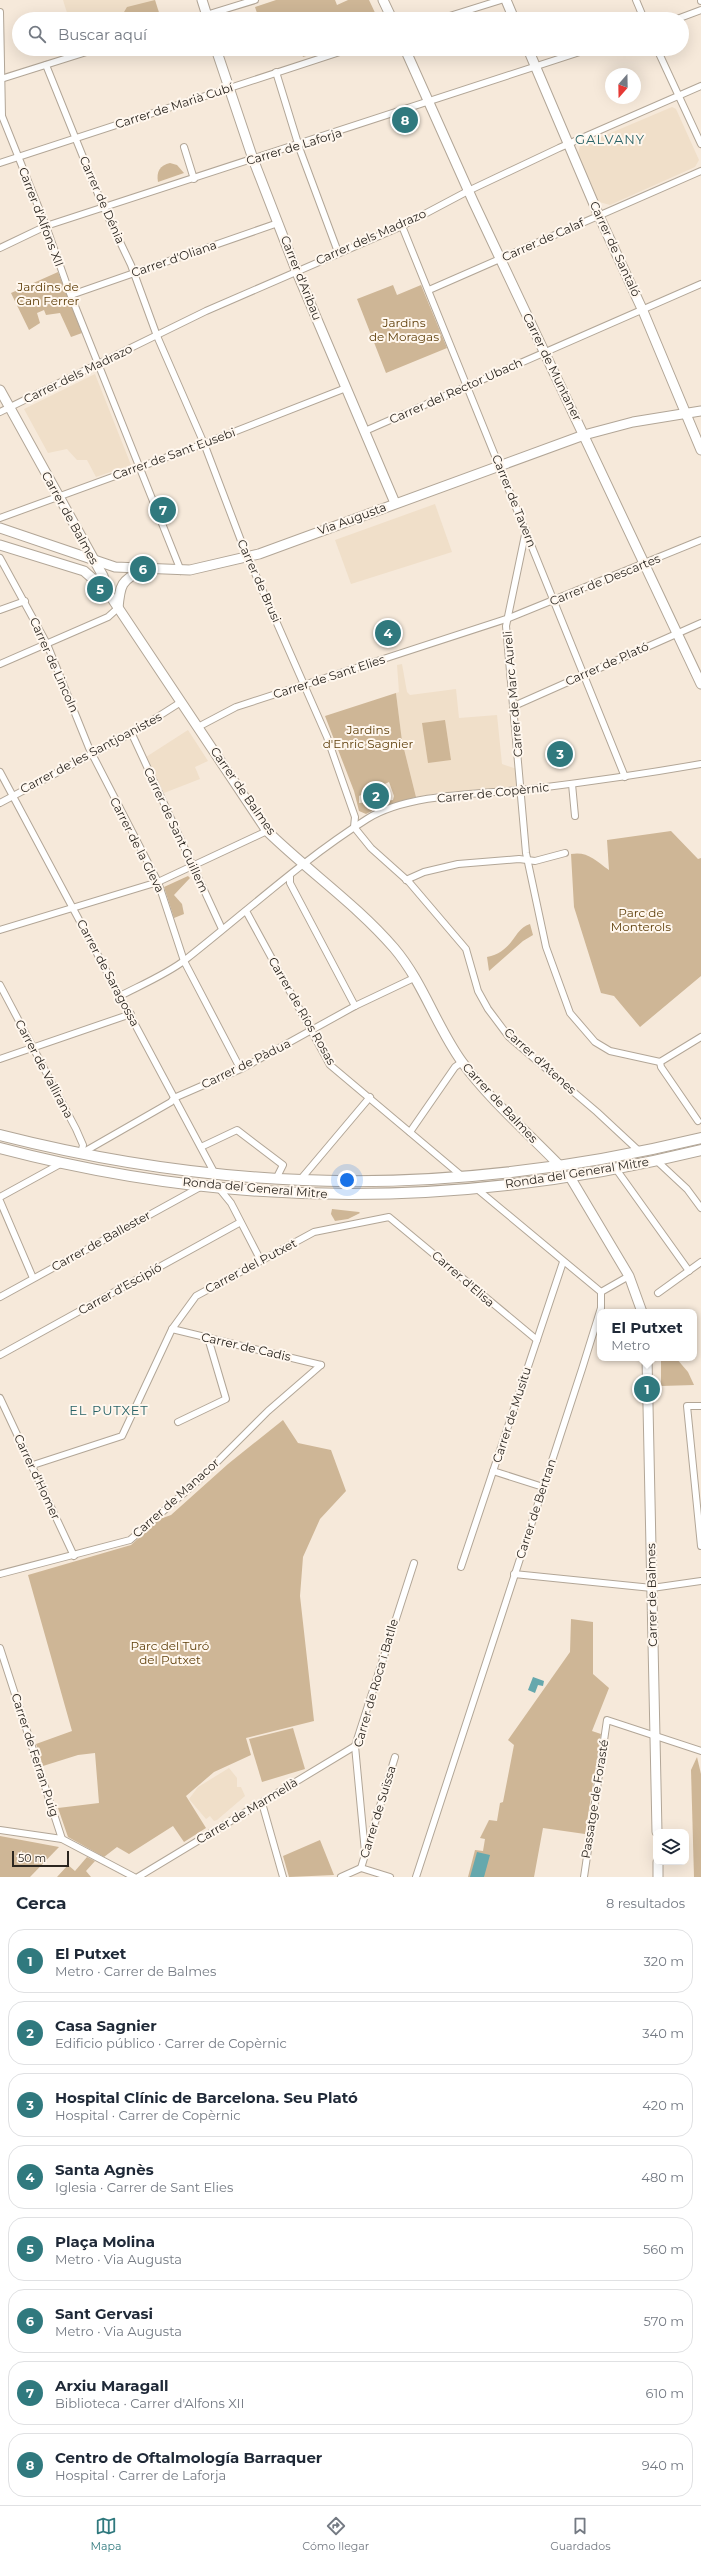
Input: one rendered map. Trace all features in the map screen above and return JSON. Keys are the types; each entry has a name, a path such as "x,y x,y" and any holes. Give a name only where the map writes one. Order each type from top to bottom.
{"main road":[{"path":"202,0 206,12"},
{"path":"383,0 389,12"},
{"path":"506,0 511,12"},
{"name":"Carrer d'Aribau","path":"218,56 253,159 296,270 395,503"},
{"name":"Carrer de Muntaner","path":"408,56 468,191 701,684"},
{"name":"Carrer de Santaló","path":"531,56 599,216 643,311 701,450"},
{"name":"Carrer de Balmes","path":"0,390 106,583 108,592 267,831 303,866 376,929 395,949 414,978 462,1062 560,1166"},
{"name":"Via Augusta","path":"0,528 94,561 120,568 181,571 248,557 584,435 633,422 701,411"},
{"path":"0,545 84,571 108,592"},
{"path":"118,608 120,590 123,582 144,570"},
{"name":"Ronda del General Mitre","path":"0,1135 81,1154 154,1167 299,1181 382,1182 464,1178 560,1166 640,1152 701,1138"},
{"name":"Ronda del General Mitre","path":"0,1148 62,1163 141,1178 218,1187 349,1195 477,1189 570,1177 616,1169 701,1150"},
{"path":"62,1163 81,1154"},
{"path":"560,1166 570,1177 629,1276 641,1309"},
{"path":"464,1178 477,1189"},
{"name":"Carrer de Balmes","path":"647,1361 657,1829"},
{"path":"658,1865 658,1877"}],"street":[{"path":"221,12 255,0"},
{"path":"462,12 501,0"},
{"path":"636,0 641,12"},
{"path":"689,15 701,10"},
{"name":"Carrer d'Alfons XII","path":"0,12 2,114 98,364 181,571"},
{"path":"1,79 74,56"},
{"name":"Carrer de Marià Cubí","path":"0,163 327,56"},
{"name":"Carrer de Laforja","path":"0,248 46,226 428,103 567,56"},
{"path":"660,56 701,144"},
{"name":"Carrer de Dénia","path":"46,65 104,208 134,273 157,336"},
{"path":"276,72 299,145 338,252"},
{"name":"Carrer dels Madrazo","path":"0,412 296,270 402,226 468,191 569,144 701,86"},
{"path":"184,147 194,179"},
{"name":"Carrer de Calaf","path":"429,290 701,172"},
{"name":"Carrer d'Oliana","path":"71,295 278,223"},
{"name":"Carrer de Tavern","path":"402,226 625,777"},
{"name":"Carrer del Rector Ubach","path":"365,431 544,351 643,311 701,284"},
{"name":"Carrer de Brusi","path":"157,336 204,444 248,557 333,751 355,816 354,827"},
{"name":"Carrer de Sant Eusebi","path":"0,518 58,498 139,466 204,444 346,388"},
{"name":"Carrer de Marc Aureli","path":"526,530 509,618 506,626 527,861 546,947 570,1013 595,1042 610,1051 660,1062"},
{"name":"Carrer de Descartes","path":"509,618 701,540"},
{"name":"Carrer de Lincoln","path":"0,558 25,601 47,644 92,753"},
{"path":"0,610 25,601"},
{"path":"0,664 108,618 118,608"},
{"name":"Carrer de Sant Elies","path":"198,727 236,707 509,618"},
{"name":"Carrer de Plató","path":"514,706 701,623"},
{"name":"Carrer de les Santjoanistes","path":"0,803 131,732 181,702"},
{"name":"Carrer de Sant Guillem","path":"131,732 222,929"},
{"name":"Carrer de la Gleva","path":"92,753 158,882 184,961 240,1068"},
{"name":"Carrer de Copèrnic","path":"120,996 184,961 222,929 354,827 397,806 454,795 521,790 572,784 625,777 701,764"},
{"name":"Carrer de Saragossa","path":"0,772 131,1014 215,1174"},
{"path":"572,784 575,816"},
{"name":"Carrer d'Atenes","path":"354,827 372,848 406,880 466,949 478,991 488,1009 509,1037 597,1112 640,1152"},
{"path":"0,930 158,882 193,867 267,831"},
{"path":"406,880 424,872 458,864 519,859 527,861 565,853"},
{"path":"290,877 290,883 355,1006"},
{"name":"Carrer de Ríos Rosas","path":"246,911 330,1065 464,1178"},
{"name":"Carrer de Pàdua","path":"81,1154 171,1102 174,1098 240,1068 312,1031 355,1006 414,978"},
{"name":"Carrer de Vallirana","path":"0,984 81,1140 83,1145 81,1154"},
{"path":"0,1060 131,1014"},
{"path":"698,1121 660,1066 660,1062 701,1037"},
{"path":"410,1132 455,1067 462,1062"},
{"path":"299,1181 370,1098"},
{"path":"201,1147 237,1130 283,1165 276,1179"},
{"path":"657,1161 687,1189 701,1208"},
{"path":"0,1197 62,1163"},
{"path":"616,1169 689,1271"},
{"name":"Carrer de Ballester","path":"0,1297 203,1185"},
{"path":"218,1187 231,1203 239,1222 261,1261"},
{"path":"477,1189 563,1262 601,1292 629,1276"},
{"path":"0,1201 33,1278"},
{"name":"Carrer del Putxet","path":"33,1465 122,1436 172,1329 196,1296 314,1232 389,1217"},
{"name":"Carrer d'Elisa","path":"389,1217 536,1340"},
{"name":"Carrer d'Escipió","path":"0,1355 239,1222"},
{"name":"Carrer de Musitu","path":"461,1567 563,1262"},
{"path":"658,1293 701,1262"},
{"name":"Carrer de Bertran","path":"601,1292 601,1309"},
{"name":"Carrer de Bertran","path":"416,1877 597,1320"},
{"name":"Carrer de Cadis","path":"172,1329 321,1365"},
{"path":"178,1422 226,1399 208,1338"},
{"name":"Carrer de Manacor","path":"0,1574 74,1556 130,1540 199,1480 268,1411 321,1365"},
{"name":"Carrer d'Homer","path":"0,1398 33,1465 74,1556"},
{"path":"701,1406 687,1406 701,1546"},
{"path":"493,1470 543,1487"},
{"name":"Carrer de Roca i Batlle","path":"365,1852 356,1746 414,1563"},
{"path":"514,1574 652,1588 701,1581"},
{"name":"Carrer de Ferran Puig","path":"0,1648 62,1839"},
{"name":"Passatge de Forasté","path":"584,1877 607,1720 654,1736"},
{"path":"654,1736 701,1751"},
{"name":"Carrer de Marmellà","path":"138,1877 356,1746"},
{"name":"Carrer de Suïssa","path":"361,1868 395,1757"},
{"path":"262,1803 283,1877"},
{"path":"0,1830 62,1839 134,1877"},
{"path":"340,1877 361,1868 390,1877"}],"shaded area":[{"path":"63,0 155,0 159,12 67,12"},
{"path":"672,107 676,109 699,160 695,167 610,205 599,202 578,154 580,146"},
{"path":"95,374 131,465 96,477 87,460 77,460 67,449 48,453 24,409"},
{"path":"435,504 452,552 351,584 335,540"},
{"path":"402,664 407,692 410,695 456,689 459,718 497,715 502,764 517,769 516,786 437,793 416,797 402,741 396,693 399,692 397,665"},
{"path":"188,730 208,761 195,767 200,779 164,793 146,757"},
{"path":"229,1768 237,1778 237,1787 241,1787 245,1796 217,1820 214,1821 210,1816 206,1819 189,1799 198,1787"}],"green space":[{"path":"155,0 159,12 124,12 127,7"},
{"path":"276,0 335,0 337,5 348,0 369,0 375,12 257,12 255,7"},
{"path":"170,163 177,165 184,173 158,182 158,172 161,167"},
{"name":"Jardins de Can Ferrer","path":"58,272 82,333 71,337 60,313 46,315 44,310 37,313 40,323 29,330 11,293"},
{"name":"Jardins de Moragas","path":"393,285 397,295 421,285 447,348 386,373 357,299"},
{"name":"Jardins d'Enric Sagnier","path":"396,693 402,741 416,797 381,807 379,802 393,800 394,796 389,782 359,796 359,803 369,802 372,811 366,814 359,811 354,791 325,716"},
{"path":"445,720 451,760 428,763 422,723"},
{"name":"Parc de Monterols","path":"671,831 698,859 701,858 701,976 640,1027 614,996 601,993 574,907 571,854 577,853 586,855 609,870 607,840"},
{"path":"188,876 190,878 174,895 182,904 184,914 174,918 164,887"},
{"path":"530,924 533,935 523,941 489,971 487,957 503,950 524,927"},
{"path":"332,1209 360,1213 348,1219 335,1221 331,1214"},
{"path":"661,1361 679,1361 688,1372 694,1385 661,1386"},
{"name":"Parc del Turó del Putxet","path":"283,1420 298,1443 331,1450 346,1491 320,1519 303,1557 300,1596 314,1721 246,1738 251,1755 214,1772 186,1796 206,1828 184,1842 173,1826 129,1854 117,1847 104,1857 68,1837 58,1808 99,1803 95,1753 78,1755 43,1766 36,1744 72,1731 28,1575 131,1545 160,1519 171,1515 228,1464"},
{"path":"571,1619 593,1622 593,1674 609,1688 592,1731 601,1734 585,1834 543,1828 534,1877 468,1877 475,1850 483,1851 485,1839 480,1838 489,1820 497,1821 500,1803 503,1802 514,1745 508,1740 570,1652"},
{"path":"293,1728 305,1769 262,1782 249,1739"},
{"path":"697,1757 701,1774 701,1877 694,1877 691,1770"},
{"path":"0,1836 59,1847 30,1877 0,1877"},
{"path":"320,1840 334,1875 289,1877 283,1856"},
{"path":"87,1857 95,1861 86,1871 91,1877 57,1877 68,1865 75,1871"}],"water":[{"path":"533,1677 544,1681 543,1686 538,1685 535,1693 528,1690"},
{"path":"477,1852 490,1855 484,1877 470,1877"}],"place":[{"name":"Centro de Oftalmología Barraquer","path":"405,120"},
{"name":"Arxiu Maragall","path":"163,510"},
{"name":"Sant Gervasi","path":"143,569"},
{"name":"Plaça Molina","path":"100,589"},
{"name":"Santa Agnès","path":"388,633"},
{"name":"Hospital Clínic de Barcelona. Seu Plató","path":"560,754"},
{"name":"Casa Sagnier","path":"376,796"},
{"name":"El Putxet","path":"647,1389"}],"district":[{"name":"GALVANY","path":"610,139"},
{"name":"EL PUTXET","path":"109,1410"}]}
